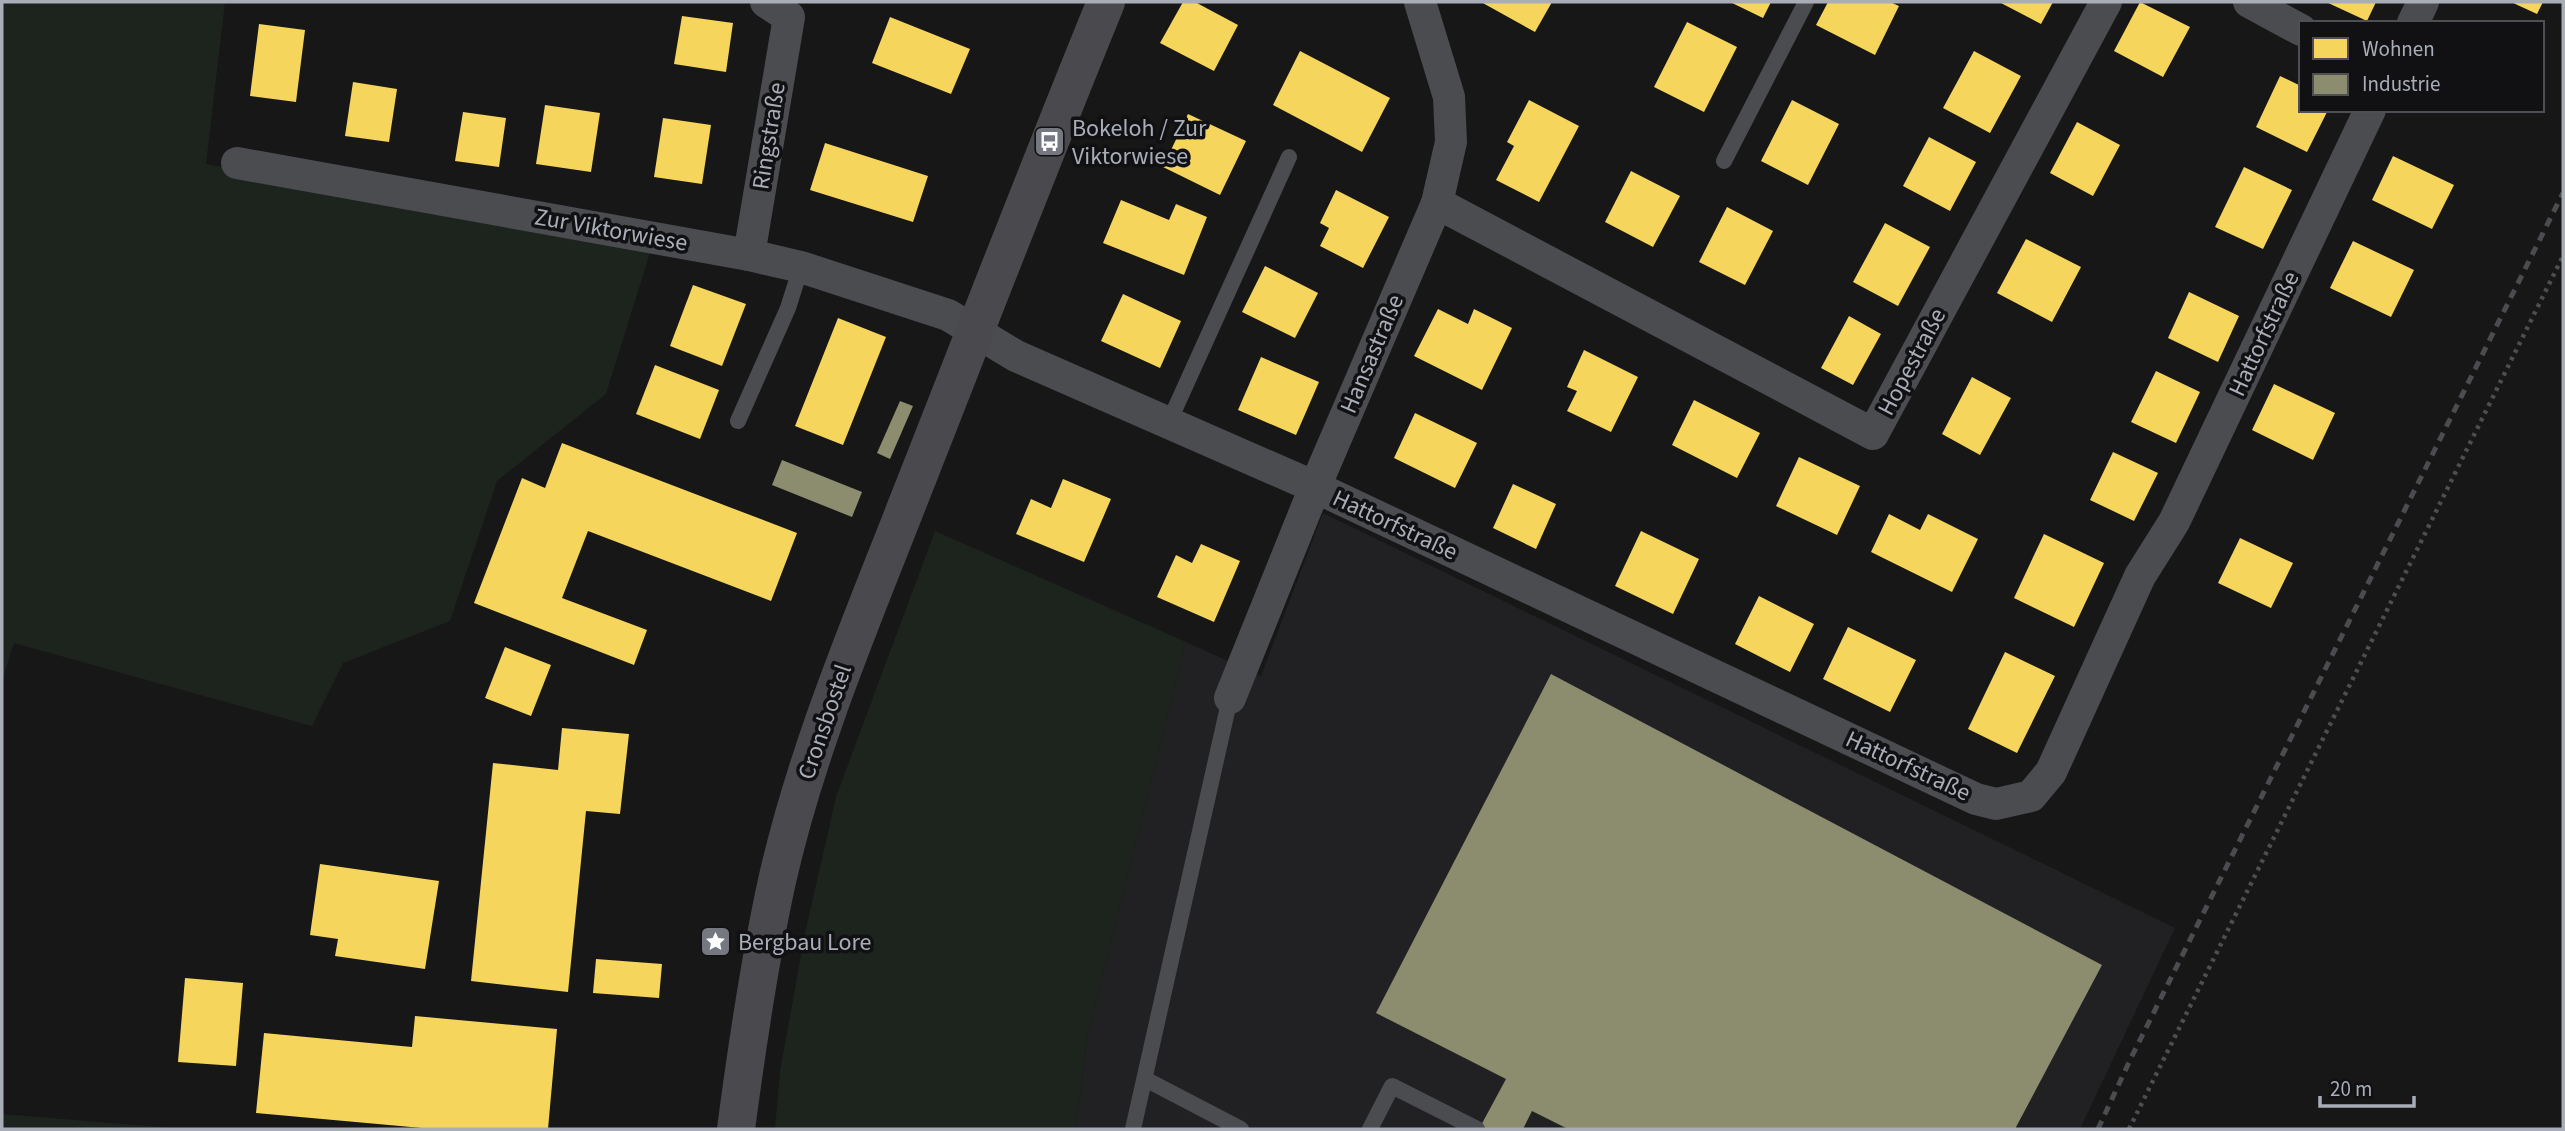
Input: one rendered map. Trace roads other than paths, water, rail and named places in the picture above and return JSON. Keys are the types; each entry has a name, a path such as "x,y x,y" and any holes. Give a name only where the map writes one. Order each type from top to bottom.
{"street":[{"name":"Cronsbostel","path":"736,1129 747,1041 778,881 828,707 866,604 1106,2"},
{"name":"Hansastraße","path":"1230,698 1315,487 1437,203 1451,142 1449,97 1420,2"},
{"name":"Hopestraße","path":"1437,203 1873,434 2106,2"},
{"path":"2249,2 2299,29"},
{"path":"2414,21 2423,2"},
{"name":"Ringstraße","path":"749,255 784,7"},
{"name":"Hattorfstraße","path":"975,332 1016,356 1315,487 1976,799 1996,804 2031,796 2051,772 2140,576 2174,522 2369,112"},
{"name":"Zur Viktorwiese","path":"237,163 749,255 802,267 948,315 975,332"}],"lane":[{"path":"1724,161 1806,2"},
{"path":"1169,422 1289,158"},
{"path":"738,421 788,308 802,267"},
{"path":"1133,1129 1230,698"},
{"path":"1145,1079 1241,1129"},
{"path":"1370,1129 1392,1086 1477,1129"}],"railway":[{"path":"2098,1129 2563,193"}],"place":[{"name":"Bokeloh / Zur Viktorwiese","path":"1049,142"},
{"name":"Bergbau Lore","path":"715,942"}]}
